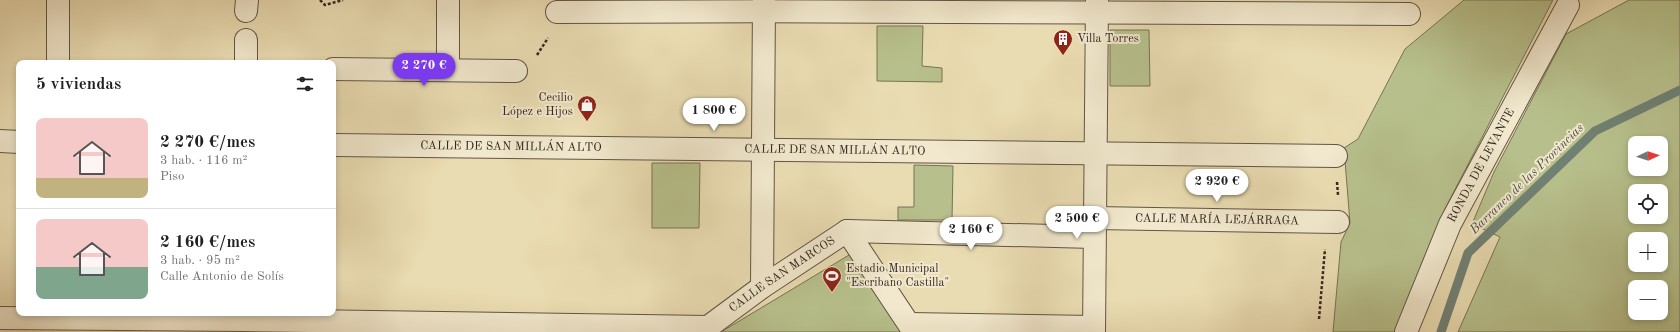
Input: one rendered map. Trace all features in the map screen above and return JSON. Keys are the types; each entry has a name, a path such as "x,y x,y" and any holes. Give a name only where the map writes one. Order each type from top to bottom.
{"street":[{"path":"58,0 58,60"},
{"path":"448,0 448,70"},
{"path":"762,287 764,5"},
{"path":"557,12 764,5 1097,7 1409,14"},
{"name":"RONDA DE LEVANTE","path":"1406,332 1450,224 1568,5"},
{"path":"848,231 911,328 1094,329 1097,7"},
{"path":"246,40 246,60"},
{"path":"336,69 516,71"},
{"path":"0,142 16,142"},
{"name":"CALLE DE SAN MILLÁN ALTO","path":"336,145 1336,156"},
{"name":"CALLE MARÍA LEJÁRRAGA","path":"848,231 1094,228 1338,222"},
{"name":"CALLE SAN MARCOS","path":"0,318 704,329 762,287 848,231"}],"path":[{"path":"320,0 325,5"},
{"path":"325,5 329,0"},
{"path":"325,5 343,0"},
{"path":"516,71 532,61 548,41 557,12"},
{"path":"1319,319 1325,244 1338,222 1336,156"}],"green space":[{"path":"1464,0 1553,0 1445,209 1395,332 1333,332 1341,242 1350,223 1344,148 1358,139 1405,49"},
{"path":"1629,0 1680,0 1680,332 1458,332 1500,237 1472,224 1494,172 1566,34"},
{"path":"877,26 923,26 922,66 942,68 942,82 877,81"},
{"path":"1110,30 1149,30 1150,86 1110,86"},
{"path":"652,163 700,163 699,228 652,228"},
{"path":"914,165 953,166 952,220 898,220 898,207 914,207"},
{"name":"Estadio Municipal \"Escribano Castilla\"","path":"854,252 904,332 721,332"}],"waterway":[{"name":"Barranco de las Provincias","path":"1441,332 1468,253 1595,131 1680,90"}],"place":[{"name":"Villa Torres","path":"1063,56"},
{"name":"Cecilio López e Hijos","path":"587,122"},
{"name":"Estadio Municipal \"Escribano Castilla\"","path":"832,293"}]}
